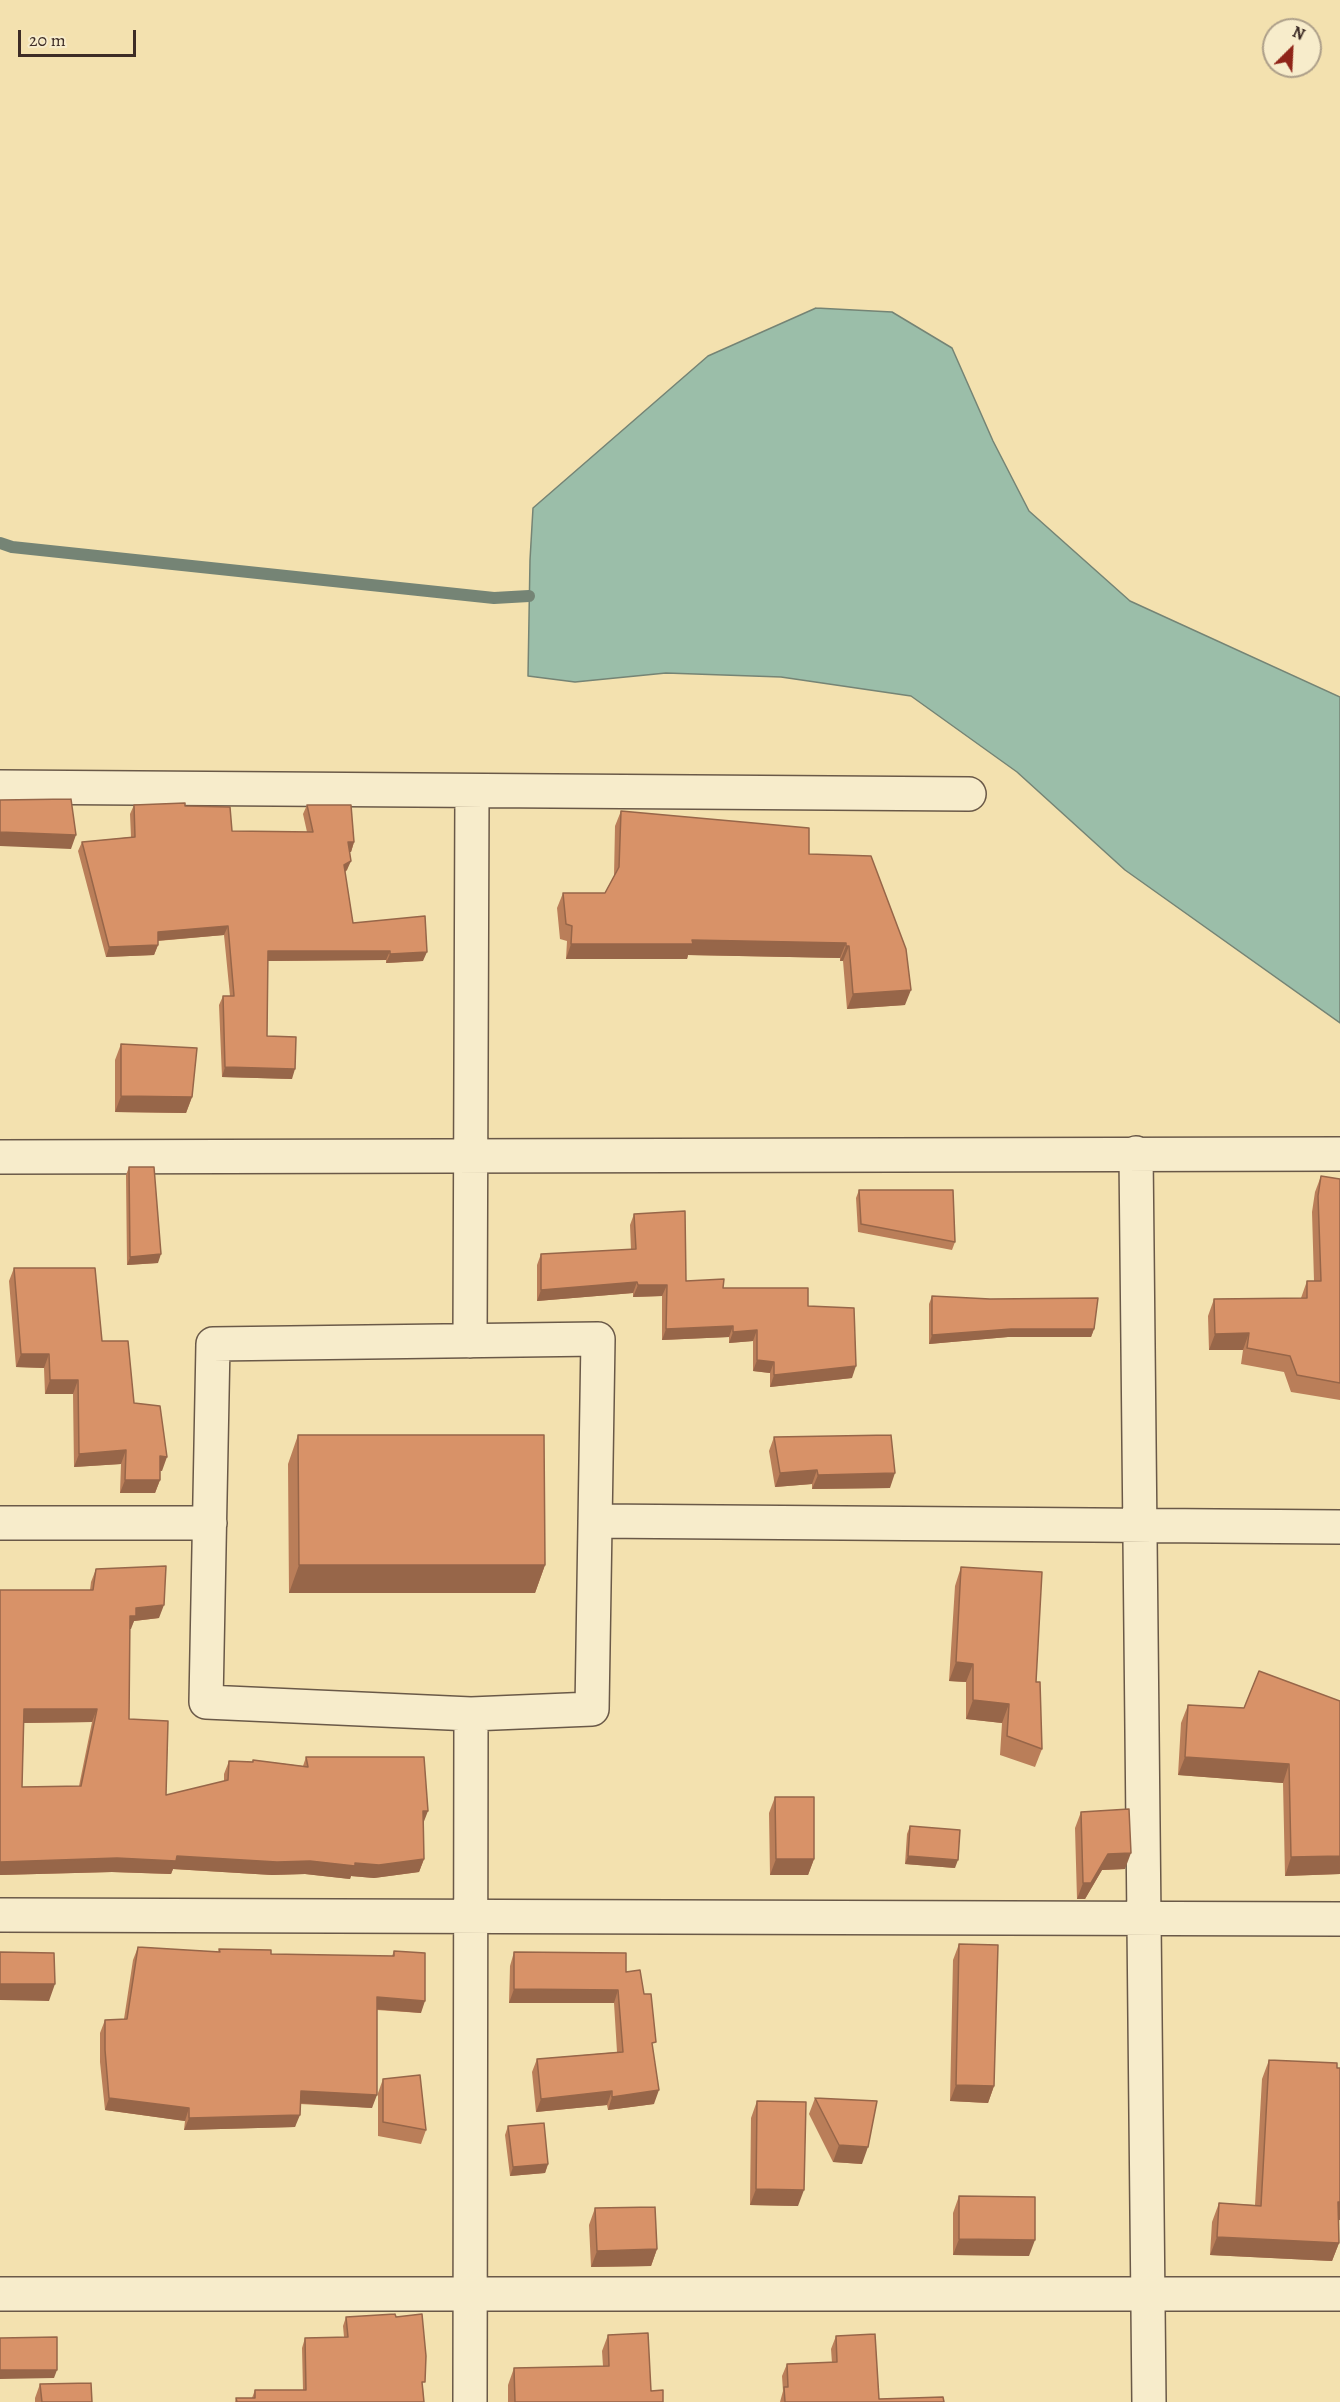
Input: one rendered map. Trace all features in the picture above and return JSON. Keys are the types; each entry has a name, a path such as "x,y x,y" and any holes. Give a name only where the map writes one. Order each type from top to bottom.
{"street":[{"path":"0,787 969,794"},
{"path":"470,1341 472,791"},
{"path":"1136,1153 1149,2402"},
{"path":"0,1157 471,1154 1340,1154"},
{"path":"598,1339 592,1709 471,1714 206,1701 213,1344 470,1341 598,1339"},
{"path":"595,1521 1340,1527"},
{"path":"0,1523 210,1523"},
{"path":"470,2402 471,1714"},
{"path":"0,1915 1340,1919"},
{"path":"0,2294 1340,2294"}],"shaded area":[{"path":"816,308 892,312 952,348 993,441 1029,511 1130,601 1340,697 1340,1023 1125,870 1017,772 911,696 781,677 666,673 575,682 528,676 533,508 708,356"}],"building":[{"path":"71,799 76,835 0,832 0,800"},
{"path":"185,803 185,806 230,807 232,831 313,832 307,805 351,805 354,842 348,842 351,861 344,865 353,923 425,916 427,952 390,954 390,951 268,951 267,1036 296,1037 295,1069 225,1067 223,996 234,996 228,926 158,932 158,945 109,947 82,842 135,837 134,805"},
{"path":"621,811 809,828 809,854 871,856 906,949 911,990 853,994 849,946 846,946 846,943 692,940 693,944 571,944 572,926 566,924 563,893 605,893 619,867"},
{"path":"121,1044 197,1048 192,1097 121,1096"},
{"path":"129,1167 154,1167 161,1254 130,1257"},
{"path":"1321,1176 1340,1179 1340,1383 1297,1375 1290,1356 1247,1348 1249,1333 1215,1334 1214,1299 1307,1298 1307,1281 1321,1281 1318,1196"},
{"path":"859,1190 953,1190 955,1242 861,1224"},
{"path":"685,1211 686,1281 724,1279 723,1288 808,1288 808,1306 854,1308 856,1366 774,1375 774,1362 757,1360 757,1330 733,1332 733,1326 666,1329 667,1285 638,1285 637,1282 541,1290 541,1254 636,1249 634,1214"},
{"path":"14,1268 95,1268 102,1341 128,1341 134,1403 160,1406 167,1457 160,1456 160,1480 125,1480 126,1450 79,1454 78,1380 50,1380 49,1354 21,1354"},
{"path":"932,1296 990,1299 1098,1298 1094,1329 1011,1329 932,1335"},
{"path":"298,1435 544,1435 545,1565 299,1565"},
{"path":"891,1435 895,1473 818,1475 817,1470 780,1473 774,1437"},
{"path":"166,1566 164,1605 136,1608 136,1616 130,1616 129,1719 168,1721 166,1795 228,1780 229,1761 253,1762 253,1760 308,1767 306,1757 424,1757 428,1811 423,1811 424,1859 379,1865 355,1863 355,1866 310,1861 277,1862 177,1856 176,1861 117,1858 0,1862 0,1590 93,1590 96,1569","holes":["24,1709 97,1709 81,1786 22,1787"]},
{"path":"961,1567 1042,1572 1036,1682 1040,1682 1042,1749 1007,1736 1009,1704 973,1700 973,1664 956,1662"},
{"path":"1259,1671 1340,1701 1340,1856 1291,1857 1289,1764 1185,1757 1188,1705 1244,1708"},
{"path":"775,1797 814,1797 814,1859 776,1859"},
{"path":"1129,1809 1131,1853 1108,1854 1091,1883 1083,1883 1081,1812"},
{"path":"910,1826 960,1830 958,1860 908,1856"},
{"path":"959,1944 998,1945 994,2086 956,2085"},
{"path":"138,1947 220,1952 219,1949 271,1950 271,1954 394,1956 394,1951 425,1953 425,2001 377,1997 377,2095 301,2091 300,2115 189,2118 189,2108 109,2098 105,2020 127,2019"},
{"path":"0,1952 54,1953 55,1984 0,1984"},
{"path":"514,1952 626,1953 626,1972 640,1970 644,1994 651,1994 656,2042 652,2043 659,2090 612,2097 612,2091 541,2099 537,2059 623,2052 618,1990 514,1989"},
{"path":"1269,2060 1337,2063 1337,2068 1340,2068 1339,2243 1217,2237 1219,2203 1261,2206"},
{"path":"420,2075 426,2130 383,2122 383,2079"},
{"path":"815,2098 877,2101 868,2147 839,2145"},
{"path":"757,2101 806,2102 804,2190 756,2189"},
{"path":"544,2123 548,2164 513,2167 508,2126"},
{"path":"959,2196 1035,2197 1035,2240 959,2239"},
{"path":"655,2207 657,2249 597,2251 595,2208"},
{"path":"395,2314 396,2317 422,2314 426,2356 425,2382 422,2382 424,2402 237,2402 236,2398 255,2398 255,2390 306,2390 305,2338 348,2337 346,2317"},
{"path":"648,2333 651,2391 663,2390 663,2402 515,2402 514,2368 609,2366 608,2335"},
{"path":"875,2334 879,2399 943,2397 944,2402 785,2402 784,2387 788,2387 787,2364 837,2362 836,2336"},
{"path":"57,2337 57,2370 0,2370 0,2338"},
{"path":"91,2383 92,2402 42,2402 40,2384"}],"waterway":[{"path":"0,543 12,547 494,598 529,596"}]}
